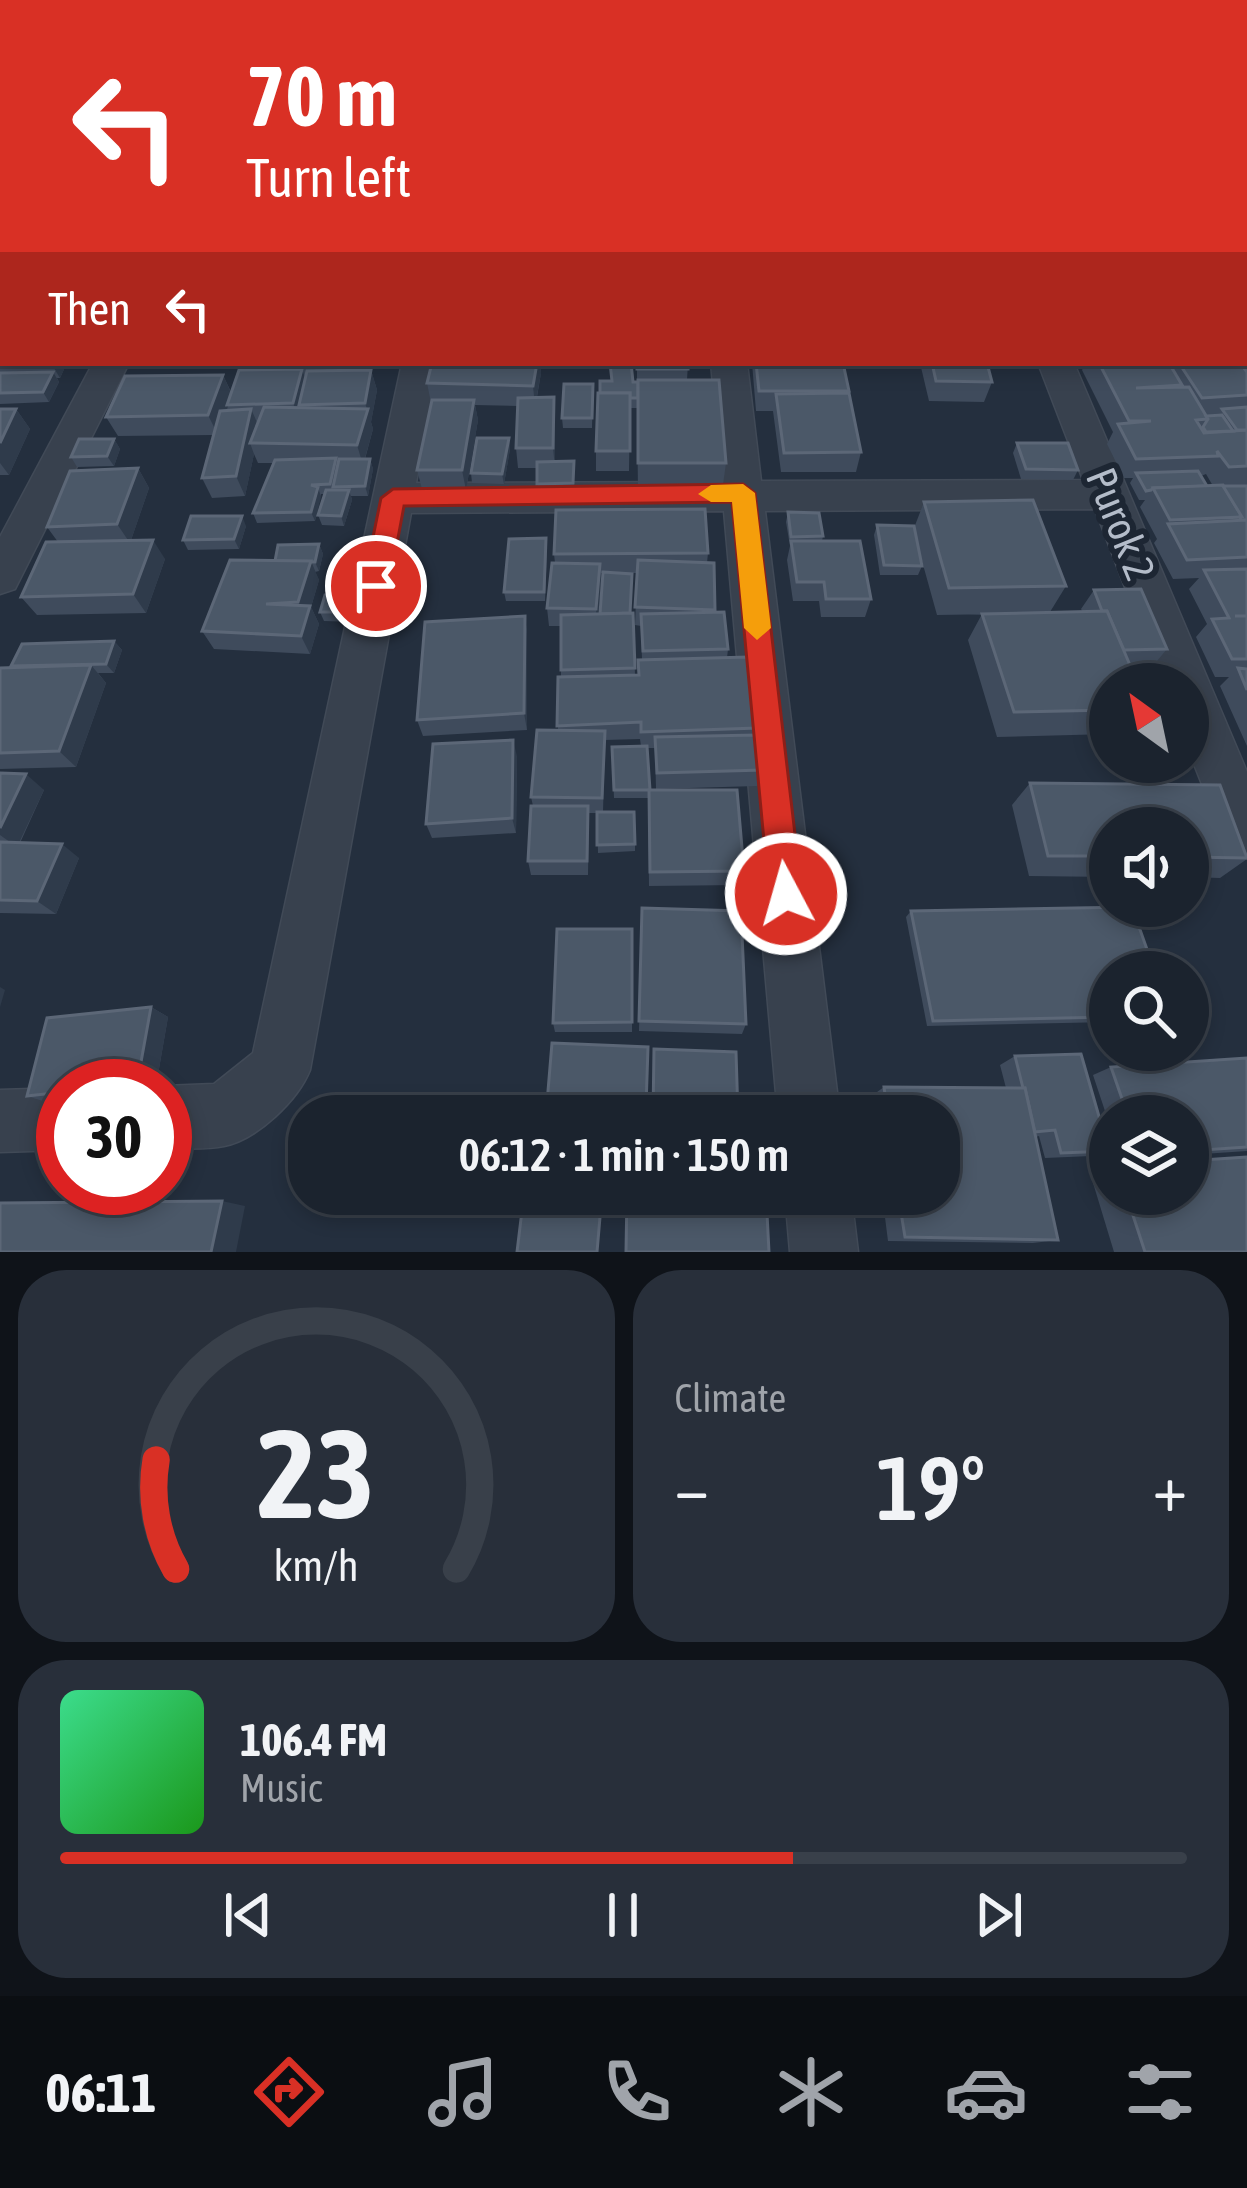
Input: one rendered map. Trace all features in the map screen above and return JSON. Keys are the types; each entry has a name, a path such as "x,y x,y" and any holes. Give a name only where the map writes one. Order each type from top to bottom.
{"street":[{"path":"0,577 19,509 109,366"},
{"path":"192,1116 225,1115 280,1070 419,366"},
{"path":"729,366 807,1095"},
{"name":"Purok 2","path":"1057,366 1178,663"},
{"path":"393,498 1108,494"},
{"name":"Purok 2","path":"1209,740 1247,832"},
{"path":"0,1121 36,1120"},
{"path":"820,1215 824,1252"}],"building":[{"path":"431,366 536,366 533,386 427,383"},
{"path":"610,366 631,366 638,398 630,398 630,393 600,393 600,381 612,381"},
{"path":"637,366 688,366 688,369"},
{"path":"756,366 844,366 849,391 759,391"},
{"path":"933,366 988,366 992,382 936,381"},
{"path":"1101,366 1171,366 1182,385 1136,388 1189,387 1208,419 1196,420 1204,433 1247,430 1247,466 1229,467 1217,451 1218,456 1136,459 1118,424 1151,421 1129,421"},
{"path":"1181,366 1242,366 1247,372 1247,395 1202,398"},
{"path":"302,369 293,403 227,405 239,370"},
{"path":"371,370 365,403 299,405 307,371"},
{"path":"53,372 43,392 0,393 0,373"},
{"path":"223,375 208,415 106,417 125,376"},
{"path":"638,380 719,380 726,463 638,463"},
{"path":"564,384 593,384 592,418 562,418"},
{"path":"598,393 630,393 630,451 596,451"},
{"path":"849,393 861,452 784,453 776,394"},
{"path":"554,397 553,448 516,448 518,398"},
{"path":"432,400 474,400 462,470 417,470"},
{"path":"264,407 368,409 357,445 250,443"},
{"path":"1247,407 1247,430 1237,430 1222,409"},
{"path":"0,409 16,409 0,443"},
{"path":"251,409 236,476 202,478 220,411"},
{"path":"1222,415 1233,431 1206,432 1206,416"},
{"path":"477,438 509,438 502,474 471,473"},
{"path":"79,439 114,439 107,456 71,457"},
{"path":"1017,443 1068,443 1078,470 1026,469"},
{"path":"336,458 330,484 311,485 318,487 311,512 253,513 275,460"},
{"path":"339,459 370,459 365,486 333,487"},
{"path":"574,461 573,483 537,484 537,462"},
{"path":"138,468 117,524 47,527 70,471"},
{"path":"1198,471 1207,486 1146,491 1136,473"},
{"path":"1223,485 1242,517 1170,520 1153,488"},
{"path":"1223,486 1247,486 1247,520 1241,521"},
{"path":"326,490 349,490 341,516 318,515"},
{"path":"1033,500 1066,586 949,588 924,502"},
{"path":"705,509 708,553 554,554 556,510"},
{"path":"788,512 819,513 823,536 791,537"},
{"path":"191,516 242,516 234,539 183,540"},
{"path":"1247,520 1247,557 1187,560 1168,524"},
{"path":"877,525 914,526 922,566 884,565"},
{"path":"546,538 544,592 504,592 509,539"},
{"path":"153,540 133,594 21,597 46,542"},
{"path":"791,541 860,541 871,599 826,599 824,582 797,582"},
{"path":"319,544 315,562 275,561 278,545"},
{"path":"230,560 311,561 298,602 266,604 310,606 301,636 202,631"},
{"path":"638,560 714,563 715,610 635,607"},
{"path":"552,563 600,564 596,609 547,608"},
{"path":"1247,569 1247,659 1232,659 1212,619 1229,618 1204,570"},
{"path":"603,572 632,574 630,613 600,614"},
{"path":"1141,589 1167,649 1124,650 1094,590"},
{"path":"325,595 353,596 349,612 320,612"},
{"path":"1107,611 1129,663 1089,663 1089,710 1014,712 982,614"},
{"path":"724,612 728,649 643,651 641,614"},
{"path":"633,613 635,668 561,670 561,615"},
{"path":"525,616 524,713 417,720 425,622"},
{"path":"114,641 106,664 11,666 22,644"},
{"path":"748,657 757,728 641,732 641,722 557,726 558,677 639,675 638,660"},
{"path":"91,665 59,751 0,753 0,668"},
{"path":"1238,668 1247,669 1247,690"},
{"path":"537,730 605,731 602,798 531,797"},
{"path":"757,735 762,770 657,773 655,737"},
{"path":"513,740 512,818 426,824 433,744"},
{"path":"647,746 650,790 614,790 612,747"},
{"path":"0,773 26,774 0,828"},
{"path":"1030,783 1220,785 1247,858 1209,857 1209,807 1089,807 1089,856 1048,856"},
{"path":"649,790 737,790 744,871 650,872"},
{"path":"531,806 588,806 587,861 528,861"},
{"path":"597,812 634,812 635,844 597,845"},
{"path":"0,842 62,844 37,901 0,900"},
{"path":"642,908 741,911 746,1024 639,1021"},
{"path":"1089,908 1089,927 1139,927 1148,951 1089,951 1089,1017 933,1021 911,911"},
{"path":"557,929 632,929 632,1022 553,1023"},
{"path":"151,1007 142,1059 36,1059 47,1018"},
{"path":"552,1043 648,1047 646,1095 548,1095"},
{"path":"654,1049 736,1052 737,1095 653,1095"},
{"path":"1081,1054 1093,1095 1089,1095 1089,1152 1061,1153 1055,1130 1035,1132 1015,1056"},
{"path":"1247,1058 1247,1147 1209,1150 1209,1095 1121,1095 1112,1071 1209,1071 1209,1061"},
{"path":"36,1061 36,1095 27,1096"},
{"path":"884,1087 1025,1088 1058,1240 905,1237 901,1215 960,1215 960,1095 885,1095"},
{"path":"1247,1157 1247,1252 1145,1252 1133,1215 1209,1215 1209,1160"},
{"path":"192,1201 222,1201 211,1252 0,1252 0,1203 36,1203 36,1215 192,1215"},
{"path":"521,1215 600,1215 597,1252 517,1252"},
{"path":"627,1215 767,1215 769,1252 626,1252"}],"slow traffic":[{"path":"711,494 743,493 757,628"}],"route":[{"path":"376,586 393,498 743,493 786,894"}]}
